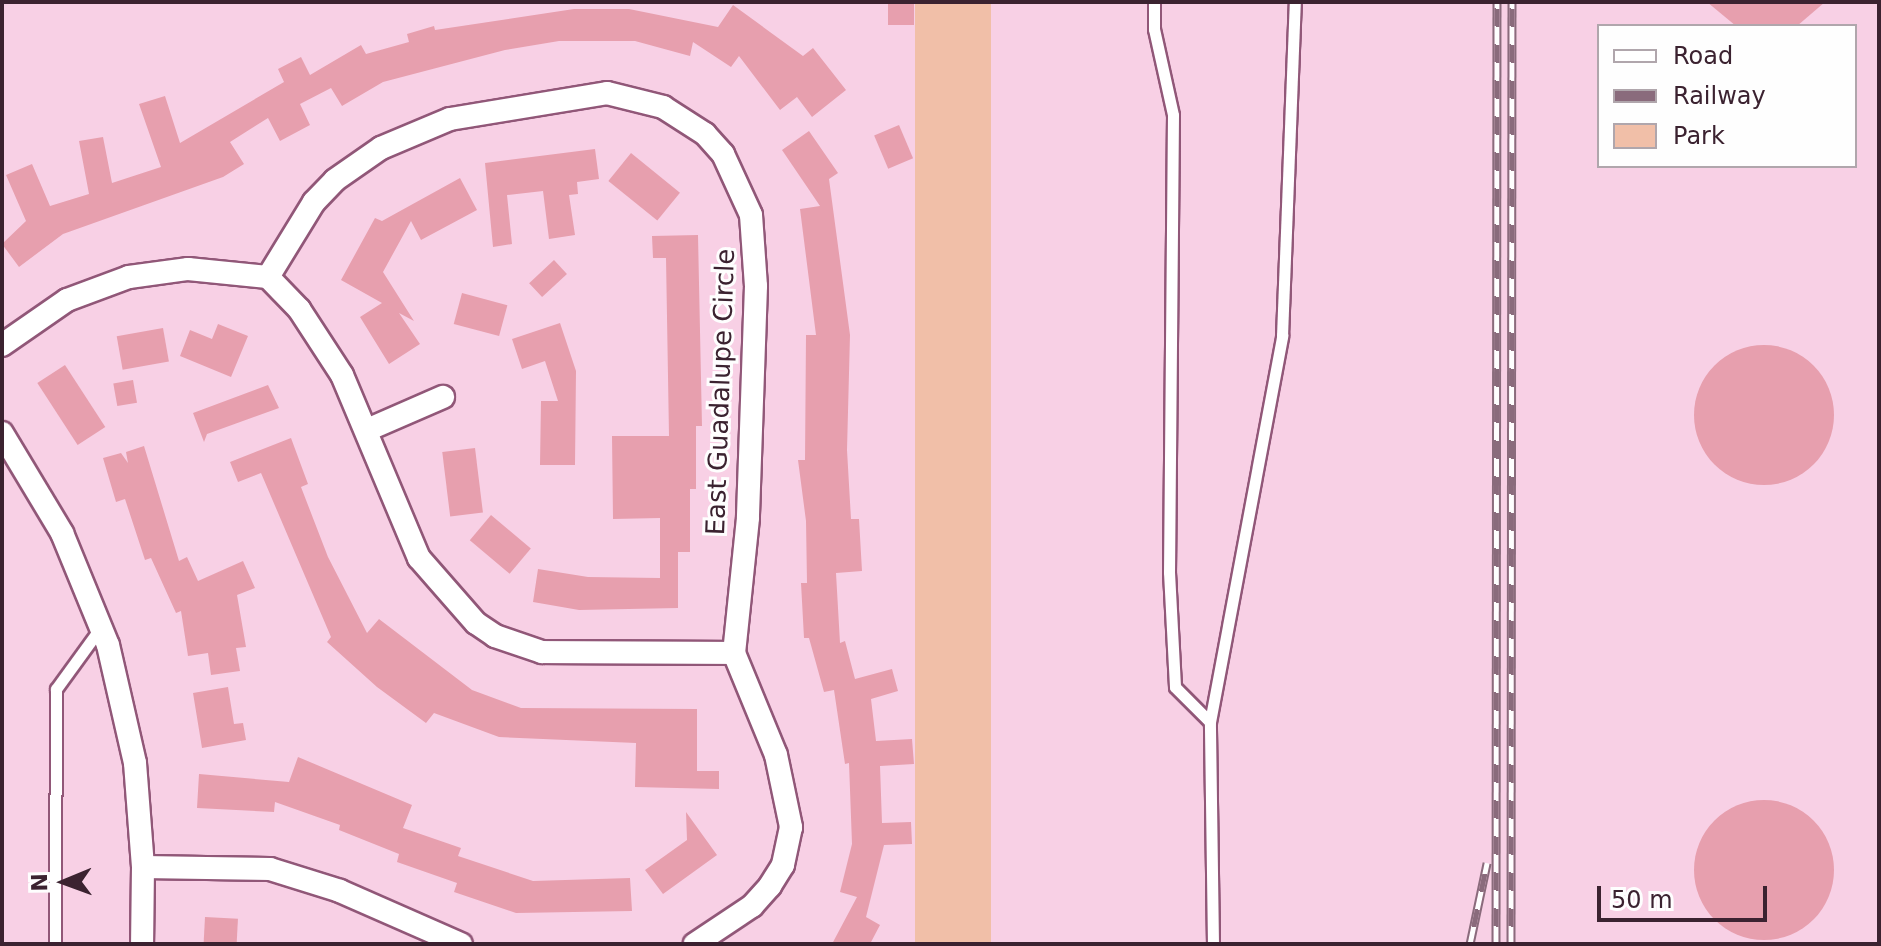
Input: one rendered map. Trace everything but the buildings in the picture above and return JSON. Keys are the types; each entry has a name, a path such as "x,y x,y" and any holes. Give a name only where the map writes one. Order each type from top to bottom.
{"street":[{"name":"East Guadalupe Circle","path":"268,277 314,202 335,180 381,148 450,119 607,93 663,107 705,134 738,178 751,215 754,248 750,480 734,653"},
{"path":"2,345 67,300 129,277 199,269 268,277 299,309 342,375 419,558 437,584 476,623 495,636 542,652 734,653 783,776 790,805 789,846 783,865 752,906 695,944"},
{"path":"367,430 443,397"},
{"path":"2,433 62,533 101,626 135,763 143,867 142,944"},
{"path":"143,867 232,866 305,877 461,944"}],"lane":[{"path":"1154,2 1154,29 1173,115 1169,572 1175,687 1210,722"},
{"path":"1213,944 1210,722 1282,336 1295,2"},
{"path":"55,944 56,689 101,626"}],"green space":[{"path":"915,2 991,2 991,944 915,944"}],"railway":[{"path":"1496,944 1497,2"},
{"path":"1511,944 1512,2"},
{"path":"1470,944 1487,863"}]}
